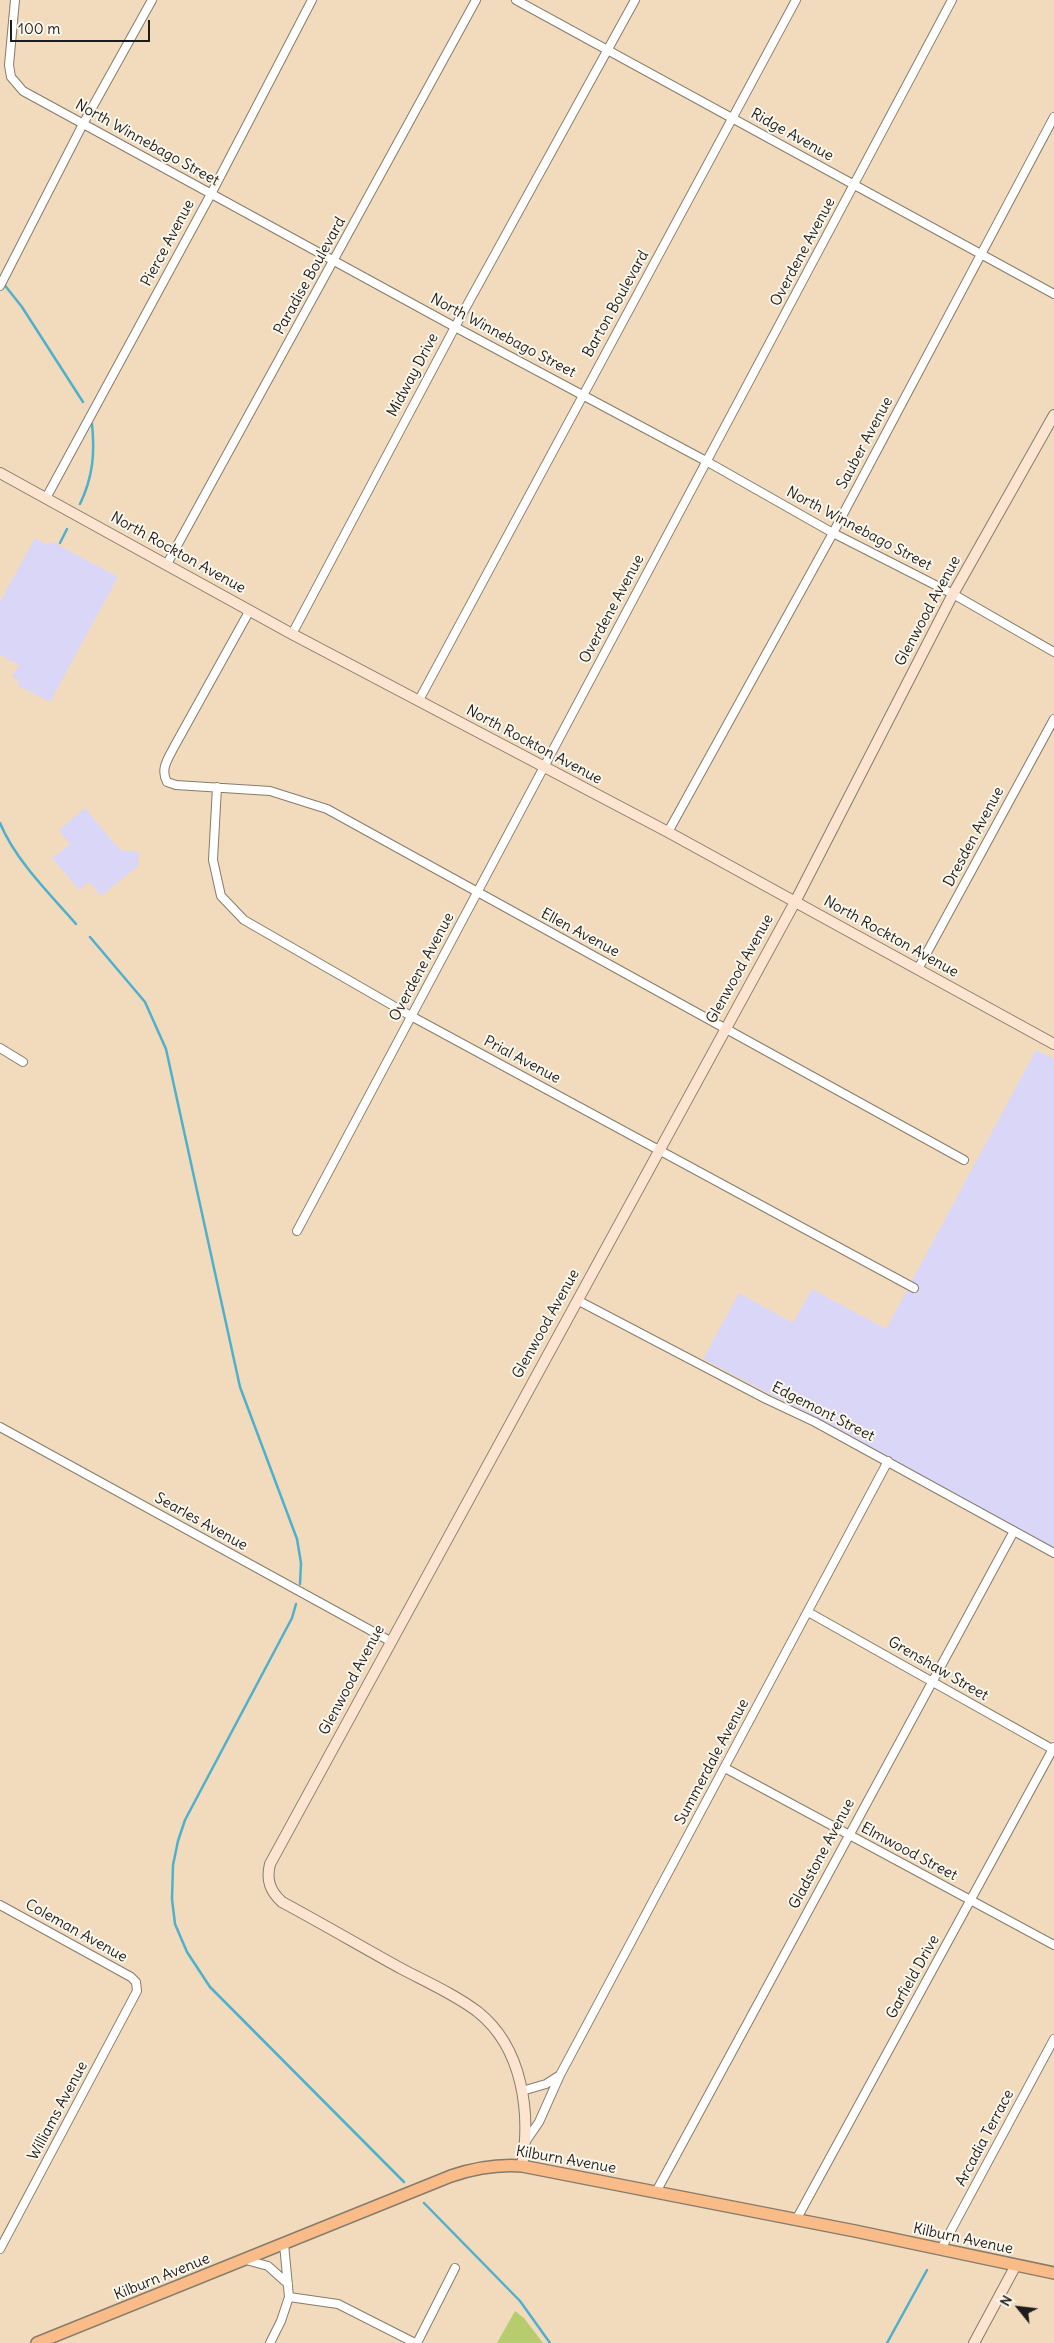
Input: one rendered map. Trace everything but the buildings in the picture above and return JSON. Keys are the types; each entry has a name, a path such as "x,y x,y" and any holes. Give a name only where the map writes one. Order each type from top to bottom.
{"main road":[{"name":"Kilburn Avenue","path":"37,2343 467,2170 502,2164 522,2166 656,2192 1054,2273"}],"street":[{"name":"North Winnebago Street","path":"15,0 9,65 11,77 23,91 454,327 706,461 833,533 953,594 1054,652"},
{"path":"0,286 84,124 152,0"},
{"name":"Pierce Avenue","path":"46,498 211,194 312,0"},
{"name":"Paradise Boulevard","path":"167,564 476,0"},
{"name":"Ridge Avenue","path":"516,0 1054,294"},
{"name":"Midway Drive","path":"292,634 454,327 635,0"},
{"name":"Barton Boulevard","path":"418,700 796,0"},
{"name":"Overdene Avenue","path":"297,1231 952,0"},
{"name":"Sauber Avenue","path":"668,832 833,533 1054,117"},
{"name":"Glenwood Avenue","path":"522,2166 526,2141 522,2091 509,2052 489,2022 477,2011 282,1902 274,1894 268,1883 268,1873 275,1853 390,1641 795,902 953,594 1054,415"},
{"name":"North Rockton Avenue","path":"0,473 292,634 668,832 1052,1040"},
{"name":"Ellen Avenue","path":"250,610 164,767 164,775 167,782 270,790 327,809 477,893 726,1027 964,1160"},
{"name":"Dresden Avenue","path":"918,969 1054,719"},
{"name":"Prial Avenue","path":"218,787 213,860 221,896 244,920 411,1016 914,1288"},
{"path":"0,1048 23,1062"},
{"name":"Edgemont Street","path":"577,1300 888,1461 1054,1553"},
{"name":"Searles Avenue","path":"0,1427 390,1641"},
{"name":"Summerdale Avenue","path":"526,2141 539,2122 560,2075 888,1461"},
{"name":"Gladstone Avenue","path":"656,2192 848,1834 1014,1531"},
{"name":"Grenshaw Street","path":"808,1612 1054,1749"},
{"name":"Garfield Drive","path":"796,2220 1054,1749"},
{"name":"Elmwood Street","path":"725,1768 1054,1945"},
{"name":"Coleman Avenue","path":"0,1905 126,1974 136,1985"},
{"name":"Williams Avenue","path":"0,2249 133,2001 136,1985"},
{"name":"Arcadia Terrace","path":"941,2249 1054,2039"},
{"path":"522,2091 546,2084 560,2075"},
{"path":"0,2230 8,2234"},
{"path":"270,2343 281,2321 289,2297 284,2244"},
{"path":"246,2260 268,2266 288,2284"},
{"path":"974,2343 1016,2266"},
{"path":"289,2297 338,2304 416,2343 456,2268"}],"shaded area":[{"path":"35,538 47,545 53,542 118,577 50,702 17,685 19,681 12,677 19,665 0,655 0,602"},
{"path":"85,808 120,850 139,852 138,866 101,896 89,882 79,890 52,858 70,844 59,830"},
{"path":"1036,1050 1054,1059 1054,1549 829,1425 703,1359 739,1293 793,1323 812,1289 886,1329"}],"green space":[{"path":"515,2311 524,2318 543,2343 497,2343"}],"waterway":[{"path":"3,283 22,307 83,402"},
{"path":"80,504 88,484 92,465 92,424"},
{"path":"60,543 67,529"},
{"path":"0,823 24,863 76,924"},
{"path":"90,937 145,1002 166,1049 240,1387 297,1539 301,1563 300,1584"},
{"path":"296,1604 292,1618 185,1820 173,1865 172,1899 175,1924 187,1952 210,1987 404,2182"},
{"path":"424,2203 520,2301 550,2343"},
{"path":"887,2343 927,2270"}]}
